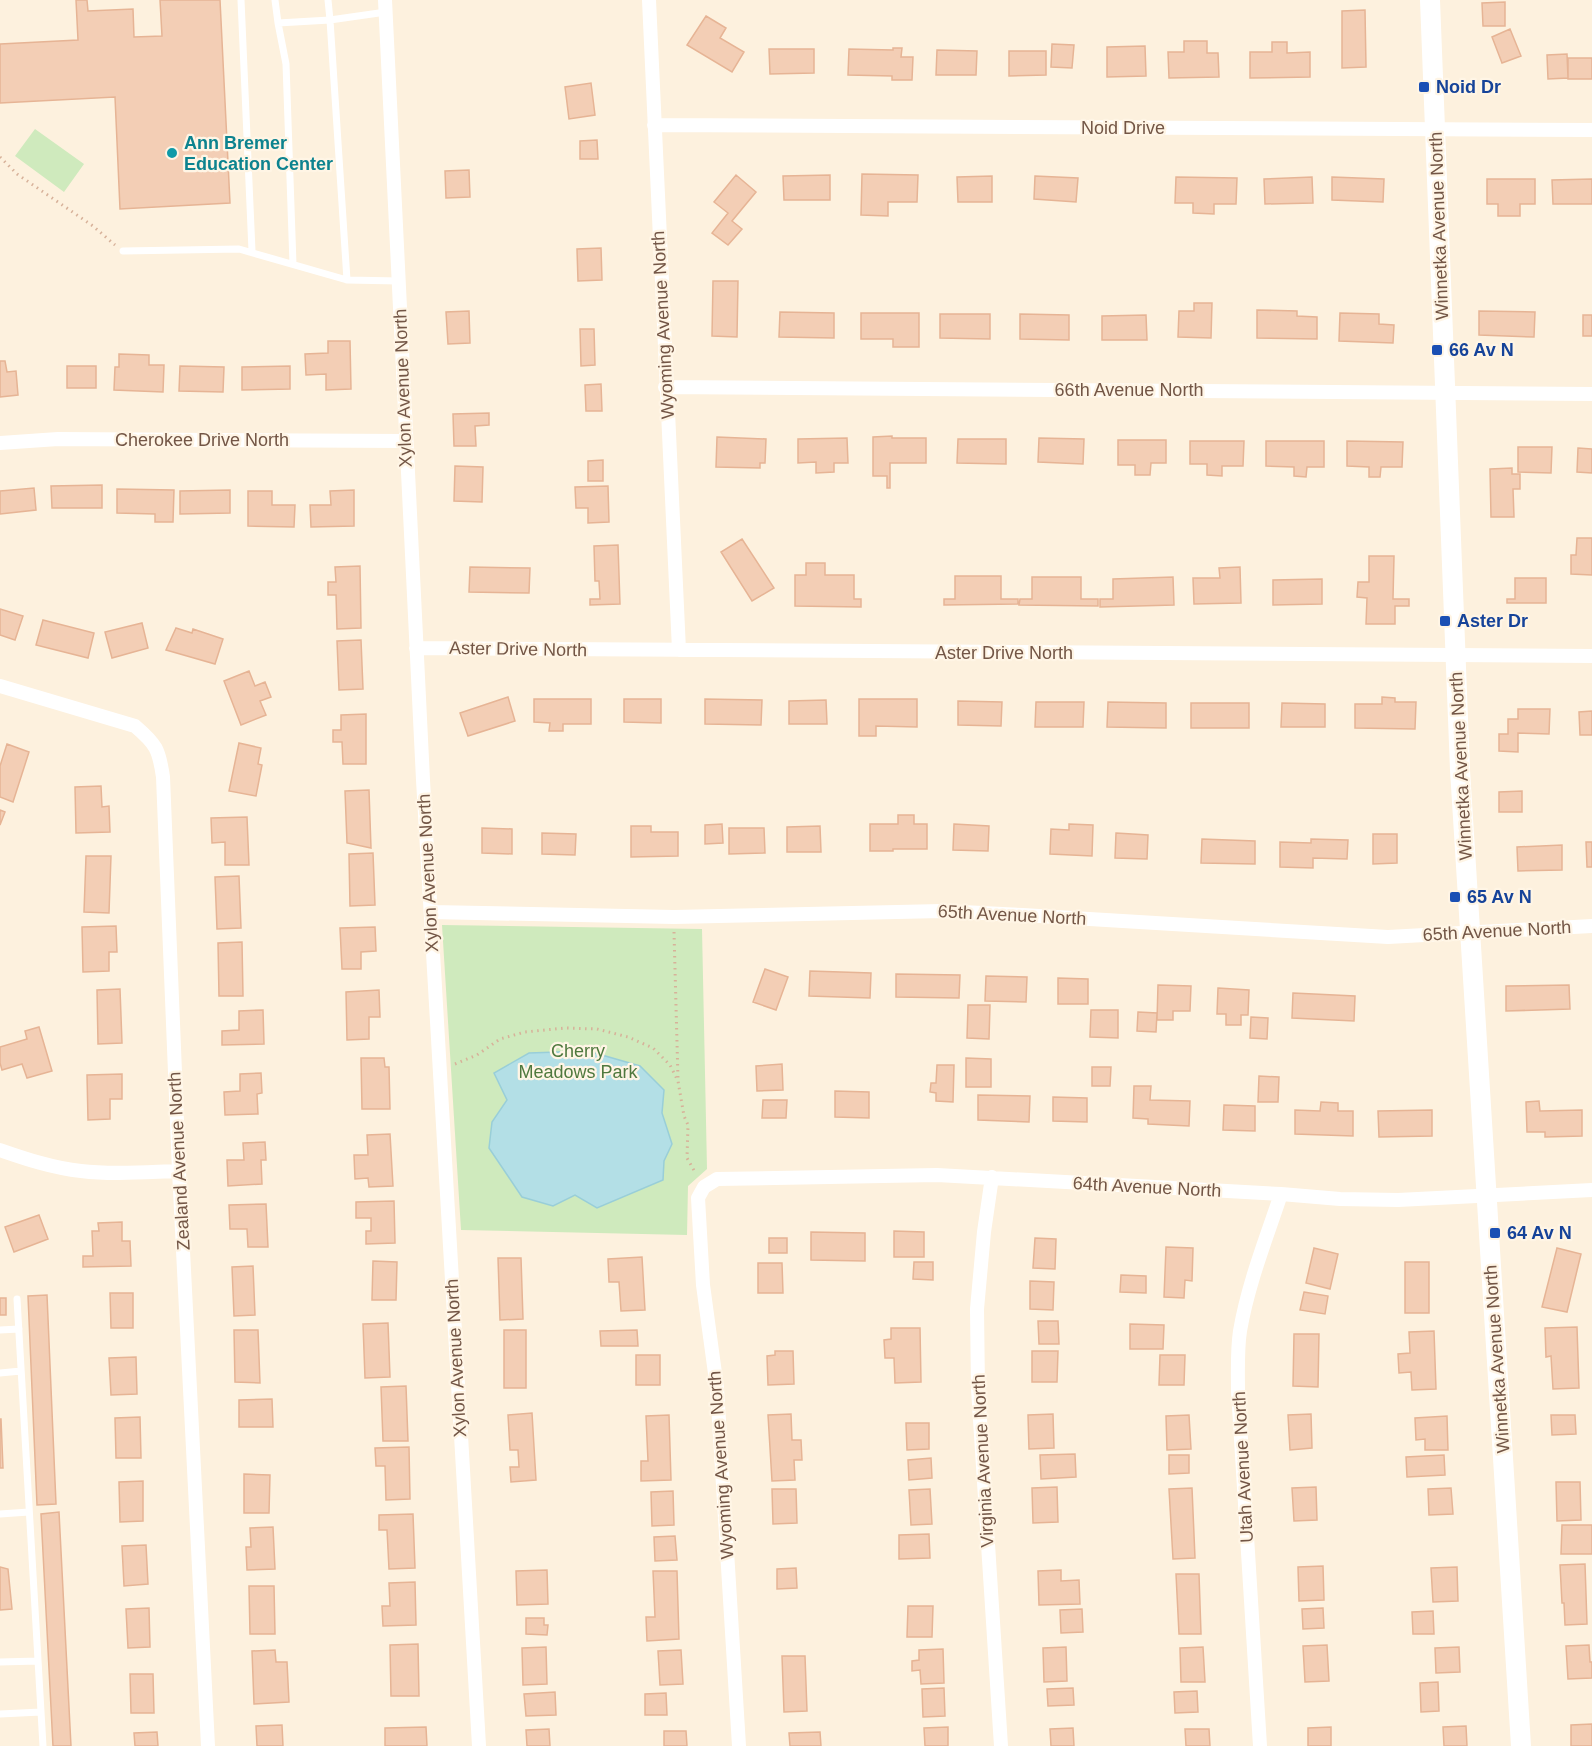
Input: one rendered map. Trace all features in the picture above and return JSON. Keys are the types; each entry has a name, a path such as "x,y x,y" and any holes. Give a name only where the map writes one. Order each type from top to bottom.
{"street":[{"name":"Wyoming Avenue North","path":"649,0 665,387 679,650"},
{"name":"Winnetka Avenue North","path":"1430,0 1460,770 1521,1746"},
{"name":"Xylon Avenue North","path":"385,6 416,648 479,1746"},
{"name":"Noid Drive","path":"654,125 1592,130"},
{"name":"66th Avenue North","path":"665,387 1592,394"},
{"name":"Cherokee Drive North","path":"0,443 58,439 405,441"},
{"name":"Aster Drive North","path":"416,648 1592,656"},
{"name":"Zealand Avenue North","path":"0,686 135,726 150,739 160,757 208,1746"},
{"name":"65th Avenue North","path":"431,912 674,917 942,911 1388,937 1592,926"},
{"path":"0,1150 39,1163 81,1171 123,1173 179,1171"},
{"name":"64th Avenue North","path":"704,1187 717,1179 937,1175 1340,1199 1398,1200 1592,1190"},
{"name":"Virginia Avenue North","path":"992,1177 984,1232 977,1332 978,1389 1001,1746"},
{"name":"Wyoming Avenue North","path":"704,1187 698,1198 703,1285 717,1388 739,1746"},
{"name":"Utah Avenue North","path":"1260,1746 1238,1391 1239,1333 1253,1275 1281,1194"}],"lane":[{"path":"241,0 252,251"},
{"path":"274,0 286,64 293,264"},
{"path":"328,0 347,280"},
{"path":"278,23 330,20 385,6"},
{"path":"123,251 239,249 347,280 399,281"},
{"path":"17,1299 43,1746"},
{"path":"0,1330 19,1329"},
{"path":"0,1373 21,1371"},
{"path":"0,1514 29,1512"},
{"path":"0,1662 38,1661"},
{"path":"0,1714 41,1713"}],"path":[{"path":"0,157 17,174 93,226 123,251"},
{"path":"674,917 678,1081 684,1116 688,1125 687,1158 704,1187"},
{"path":"440,1070 477,1055 508,1036 565,1028 597,1029 628,1037 653,1048 670,1065 678,1081"}],"green space":[{"path":"35,129 84,164 64,192 15,156"},
{"name":"Cherry Meadows Park","path":"442,925 702,929 707,1169 688,1186 687,1235 461,1230"}],"water":[{"path":"588,1051 640,1066 664,1090 662,1113 672,1144 664,1161 663,1180 597,1208 575,1195 553,1206 522,1197 489,1148 492,1122 507,1100 494,1073 529,1053"}],"building":[{"name":"Ann Bremer Education Center","path":"76,0 87,0 88,11 133,9 134,37 162,36 160,0 220,0 230,203 120,209 115,97 0,103 0,44 78,40"},
{"path":"1505,2 1505,26 1483,26 1482,3"},
{"path":"1365,10 1366,67 1342,68 1342,11"},
{"path":"706,16 726,28 720,38 744,52 732,72 687,45"},
{"path":"1510,29 1521,56 1502,63 1492,37"},
{"path":"1184,41 1207,41 1207,53 1218,53 1219,77 1169,78 1168,52 1184,52"},
{"path":"1272,42 1287,42 1287,53 1310,52 1310,77 1250,78 1250,52 1272,52"},
{"path":"1052,44 1074,45 1072,68 1051,67"},
{"path":"1145,46 1146,76 1107,77 1107,47"},
{"path":"893,48 902,48 901,57 913,57 912,80 892,80 892,76 848,75 849,49 893,50"},
{"path":"769,49 814,49 814,73 770,74"},
{"path":"937,50 977,51 976,75 936,75"},
{"path":"1009,51 1046,51 1046,75 1009,76"},
{"path":"1567,54 1568,78 1548,79 1547,55"},
{"path":"1568,58 1592,58 1592,79 1568,79"},
{"path":"591,83 595,115 569,119 565,87"},
{"path":"597,140 598,159 580,159 580,141"},
{"path":"469,170 470,197 446,198 445,171"},
{"path":"862,174 918,175 917,202 888,202 888,216 861,215"},
{"path":"736,175 756,192 732,221 742,229 728,245 712,233 728,213 714,202"},
{"path":"830,175 830,200 784,200 783,176"},
{"path":"992,176 992,202 958,202 957,177"},
{"path":"1035,176 1078,178 1076,202 1034,199"},
{"path":"1176,177 1237,178 1236,204 1214,204 1214,214 1193,213 1193,203 1175,203"},
{"path":"1312,177 1313,203 1265,204 1264,179"},
{"path":"1332,177 1384,179 1383,202 1332,200"},
{"path":"1487,179 1535,179 1535,204 1520,204 1520,216 1498,216 1498,204 1487,204"},
{"path":"1592,179 1592,204 1553,204 1552,180"},
{"path":"601,248 602,280 578,281 577,249"},
{"path":"713,281 738,281 737,337 712,336"},
{"path":"1194,303 1212,303 1211,338 1178,337 1179,311 1194,311"},
{"path":"1257,310 1297,311 1297,316 1317,317 1317,339 1257,338"},
{"path":"469,311 470,343 448,344 446,312"},
{"path":"1479,311 1535,312 1534,337 1479,335"},
{"path":"780,312 834,313 834,338 779,337"},
{"path":"861,313 919,313 919,347 893,347 893,339 861,339"},
{"path":"1340,313 1379,314 1379,324 1394,325 1393,343 1339,341"},
{"path":"940,314 990,314 990,339 940,338"},
{"path":"1020,314 1069,315 1069,340 1020,339"},
{"path":"1146,315 1147,340 1102,340 1102,316"},
{"path":"1583,315 1592,315 1592,336 1583,336"},
{"path":"580,329 594,329 595,365 581,366"},
{"path":"328,341 350,341 351,389 326,390 326,374 306,375 305,354 328,353"},
{"path":"119,354 149,355 149,365 164,365 163,392 114,390 115,367 119,367"},
{"path":"0,361 5,361 7,372 16,371 18,395 0,397"},
{"path":"67,366 96,366 96,388 67,388"},
{"path":"180,366 224,367 223,392 179,391"},
{"path":"290,366 290,389 242,390 242,367"},
{"path":"601,384 602,411 586,411 585,385"},
{"path":"489,413 489,425 475,426 476,446 454,446 453,414"},
{"path":"892,436 892,438 926,438 926,463 890,463 890,488 887,488 887,476 873,476 873,437"},
{"path":"717,437 766,439 765,463 760,463 760,468 716,467"},
{"path":"847,438 848,463 834,463 834,472 816,473 816,462 798,463 798,439"},
{"path":"1039,438 1084,439 1083,464 1038,462"},
{"path":"958,439 1006,439 1006,464 957,463"},
{"path":"1118,440 1166,440 1166,463 1151,463 1150,475 1135,475 1135,465 1118,465"},
{"path":"1190,441 1244,441 1243,466 1222,466 1222,476 1207,475 1207,464 1190,464"},
{"path":"1266,441 1324,441 1324,467 1307,467 1306,477 1294,476 1294,467 1266,466"},
{"path":"1347,441 1403,442 1402,467 1381,467 1380,477 1369,477 1369,467 1347,466"},
{"path":"1518,447 1552,447 1551,473 1518,472"},
{"path":"1578,448 1592,449 1592,473 1577,472"},
{"path":"603,460 603,481 588,481 588,461"},
{"path":"455,466 483,467 482,502 454,501"},
{"path":"1512,468 1512,474 1520,474 1520,489 1513,489 1514,517 1491,517 1490,469"},
{"path":"102,485 102,508 52,508 51,486"},
{"path":"608,486 609,522 588,523 588,508 576,508 575,487"},
{"path":"34,488 36,510 0,514 0,491"},
{"path":"117,489 174,490 173,522 155,522 155,514 117,513"},
{"path":"230,490 230,513 180,514 180,491"},
{"path":"354,490 354,526 311,527 310,505 331,505 330,491"},
{"path":"248,491 272,491 272,505 295,505 294,527 248,526"},
{"path":"1577,538 1592,538 1592,575 1571,574 1571,555 1576,555"},
{"path":"742,539 774,588 752,601 721,552"},
{"path":"618,545 620,604 590,605 590,599 600,599 599,581 595,581 594,546"},
{"path":"1369,556 1394,556 1393,599 1409,599 1409,606 1395,606 1395,624 1366,624 1367,598 1357,597 1358,582 1369,582"},
{"path":"806,563 825,563 825,575 854,575 854,599 861,599 861,607 795,606 795,575 806,575"},
{"path":"360,566 361,628 337,629 336,595 328,595 328,582 336,582 335,567"},
{"path":"470,567 530,568 529,593 469,592"},
{"path":"1240,567 1241,603 1194,604 1193,578 1220,578 1219,568"},
{"path":"955,576 1001,576 1001,599 1018,599 1018,604 944,605 944,599 955,599"},
{"path":"1032,577 1081,577 1081,599 1098,599 1098,606 1019,605 1020,599 1032,599"},
{"path":"1173,577 1174,605 1100,607 1100,599 1113,599 1113,579"},
{"path":"1515,578 1546,578 1546,603 1507,603 1507,599 1515,599"},
{"path":"1322,579 1322,604 1273,605 1273,580"},
{"path":"0,609 23,616 15,640 0,635"},
{"path":"43,620 94,633 88,658 36,645"},
{"path":"142,623 148,648 112,658 105,632"},
{"path":"176,628 192,633 193,629 223,639 215,664 166,650"},
{"path":"361,640 363,689 339,690 337,641"},
{"path":"249,671 255,686 265,682 271,697 260,701 266,715 241,725 224,681"},
{"path":"508,697 515,721 468,736 460,713"},
{"path":"1382,697 1395,698 1395,702 1416,702 1415,729 1355,728 1355,704 1382,704"},
{"path":"534,699 591,699 591,724 563,724 563,731 549,731 550,723 534,722"},
{"path":"624,699 661,699 661,723 624,722"},
{"path":"705,699 762,700 761,725 705,724"},
{"path":"859,699 917,699 917,727 876,726 876,736 859,736"},
{"path":"826,700 827,724 789,724 789,701"},
{"path":"958,701 1002,702 1001,726 958,725"},
{"path":"1036,702 1084,702 1083,727 1035,727"},
{"path":"1108,702 1166,703 1166,728 1107,727"},
{"path":"1191,703 1249,703 1249,728 1191,728"},
{"path":"1282,703 1325,704 1325,727 1281,727"},
{"path":"1518,709 1550,709 1549,734 1518,733 1518,752 1499,751 1499,734 1508,734 1508,719 1518,719"},
{"path":"1592,711 1592,735 1580,735 1579,712"},
{"path":"366,714 366,764 343,764 342,742 333,742 333,730 341,730 341,715"},
{"path":"239,743 261,748 258,764 262,765 256,796 229,791"},
{"path":"7,744 29,752 13,802 0,797 0,766"},
{"path":"101,786 102,807 109,806 110,832 76,833 75,787"},
{"path":"369,790 371,848 347,843 345,791"},
{"path":"1522,791 1522,812 1499,812 1499,792"},
{"path":"0,810 5,812 0,825"},
{"path":"898,815 914,815 914,824 927,824 927,849 870,851 870,824 898,824"},
{"path":"247,817 249,865 225,865 225,842 212,843 211,818"},
{"path":"722,824 723,843 705,844 705,825"},
{"path":"954,824 989,826 988,851 953,850"},
{"path":"1069,824 1093,825 1092,856 1050,854 1051,829 1069,830"},
{"path":"631,826 651,826 651,832 678,832 678,856 631,857"},
{"path":"820,826 821,852 787,852 787,827"},
{"path":"482,828 512,829 512,854 482,853"},
{"path":"729,828 764,828 765,853 729,854"},
{"path":"542,833 576,834 575,855 542,854"},
{"path":"1116,833 1148,835 1147,859 1115,858"},
{"path":"1373,834 1397,834 1397,863 1373,864"},
{"path":"1202,839 1255,841 1255,864 1201,863"},
{"path":"1311,839 1348,840 1347,859 1313,858 1313,868 1280,867 1280,842 1311,843"},
{"path":"1586,842 1592,842 1592,867 1587,867"},
{"path":"1562,845 1562,870 1518,871 1517,847"},
{"path":"373,853 375,905 350,906 349,854"},
{"path":"86,856 111,856 109,913 84,912"},
{"path":"239,876 241,928 217,929 215,877"},
{"path":"116,926 117,952 109,952 109,971 83,972 82,927"},
{"path":"375,927 376,951 361,952 361,969 342,969 340,928"},
{"path":"242,942 243,996 219,996 218,943"},
{"path":"765,969 788,977 776,1010 753,1002"},
{"path":"810,971 871,973 870,998 809,996"},
{"path":"896,974 960,975 959,998 896,997"},
{"path":"986,976 1027,977 1026,1002 985,1001"},
{"path":"1058,978 1088,979 1088,1004 1058,1004"},
{"path":"1158,985 1191,986 1190,1011 1173,1011 1173,1020 1157,1020"},
{"path":"1569,985 1570,1009 1506,1011 1506,986"},
{"path":"1218,988 1249,990 1248,1015 1241,1015 1241,1025 1226,1025 1226,1014 1217,1014"},
{"path":"120,989 122,1043 98,1044 97,990"},
{"path":"379,990 380,1017 369,1017 369,1039 347,1040 346,992"},
{"path":"1293,993 1355,996 1354,1021 1292,1018"},
{"path":"968,1005 990,1005 989,1039 967,1038"},
{"path":"263,1010 264,1044 222,1045 222,1031 239,1030 239,1011"},
{"path":"1091,1010 1118,1010 1118,1038 1090,1037"},
{"path":"1138,1012 1157,1013 1156,1032 1137,1031"},
{"path":"1251,1017 1268,1018 1267,1039 1250,1038"},
{"path":"39,1027 52,1071 27,1078 22,1064 2,1070 0,1047 27,1039 25,1031"},
{"path":"361,1058 384,1058 385,1067 389,1067 390,1109 362,1109"},
{"path":"966,1058 991,1059 991,1087 966,1087"},
{"path":"782,1064 783,1090 757,1091 756,1066"},
{"path":"937,1065 954,1065 953,1102 936,1101 936,1093 930,1092 931,1083 936,1083"},
{"path":"1092,1067 1111,1067 1110,1086 1092,1086"},
{"path":"261,1073 262,1093 257,1094 258,1114 225,1115 224,1092 240,1091 240,1074"},
{"path":"122,1074 122,1099 110,1099 110,1119 88,1120 87,1075"},
{"path":"1259,1076 1279,1077 1278,1102 1258,1102"},
{"path":"1134,1086 1151,1086 1150,1100 1190,1101 1189,1126 1148,1124 1148,1119 1133,1118"},
{"path":"835,1091 869,1092 869,1118 835,1117"},
{"path":"978,1095 1030,1096 1029,1122 978,1120"},
{"path":"1053,1097 1087,1098 1087,1122 1053,1121"},
{"path":"763,1100 787,1100 786,1118 762,1118"},
{"path":"1539,1101 1540,1111 1582,1110 1582,1136 1545,1137 1545,1132 1527,1132 1526,1102"},
{"path":"1321,1102 1338,1103 1338,1111 1353,1111 1353,1136 1295,1134 1295,1110 1320,1111"},
{"path":"1224,1105 1255,1106 1255,1131 1223,1130"},
{"path":"1432,1110 1432,1136 1379,1137 1378,1111"},
{"path":"390,1134 393,1186 369,1187 368,1178 355,1179 354,1155 368,1155 367,1135"},
{"path":"265,1142 266,1160 261,1160 262,1184 228,1186 227,1160 244,1160 243,1143"},
{"path":"394,1201 395,1243 366,1244 366,1231 371,1231 371,1218 356,1218 356,1202"},
{"path":"266,1204 268,1247 248,1247 247,1229 230,1229 229,1205"},
{"path":"39,1215 48,1239 14,1252 5,1227"},
{"path":"122,1222 122,1241 130,1241 131,1266 83,1267 83,1256 93,1256 92,1231 99,1231 98,1223"},
{"path":"894,1231 924,1232 924,1257 894,1257"},
{"path":"811,1232 865,1233 865,1261 811,1260"},
{"path":"769,1238 787,1238 787,1253 769,1253"},
{"path":"1035,1238 1056,1239 1055,1269 1033,1268"},
{"path":"1166,1247 1193,1248 1192,1281 1185,1280 1184,1298 1164,1297"},
{"path":"1314,1248 1338,1254 1330,1289 1306,1283"},
{"path":"1557,1248 1581,1254 1567,1312 1542,1307"},
{"path":"642,1257 645,1310 621,1311 619,1282 609,1282 608,1259"},
{"path":"498,1258 521,1258 523,1319 500,1320"},
{"path":"373,1261 397,1262 396,1300 372,1300"},
{"path":"914,1262 933,1262 933,1280 913,1279"},
{"path":"1405,1262 1429,1262 1429,1313 1405,1313"},
{"path":"758,1263 782,1263 783,1293 758,1293"},
{"path":"253,1266 255,1315 234,1316 232,1267"},
{"path":"1121,1275 1146,1276 1146,1293 1120,1292"},
{"path":"1030,1281 1054,1282 1053,1310 1030,1309"},
{"path":"1304,1292 1328,1296 1325,1314 1300,1310"},
{"path":"110,1293 133,1293 133,1328 111,1328"},
{"path":"47,1295 56,1504 37,1505 28,1296"},
{"path":"0,1298 6,1298 6,1315 0,1315"},
{"path":"1038,1321 1058,1321 1059,1344 1039,1344"},
{"path":"388,1323 390,1377 365,1378 363,1324"},
{"path":"1130,1324 1164,1325 1163,1349 1130,1349"},
{"path":"1577,1327 1579,1388 1553,1389 1551,1356 1546,1357 1545,1328"},
{"path":"891,1328 920,1328 921,1382 895,1383 894,1358 885,1358 884,1340 891,1339"},
{"path":"234,1330 258,1330 260,1383 235,1382"},
{"path":"504,1330 526,1330 526,1388 504,1388"},
{"path":"637,1330 638,1346 601,1346 600,1331"},
{"path":"1434,1331 1436,1389 1412,1390 1411,1372 1399,1373 1398,1354 1410,1353 1409,1332"},
{"path":"1294,1334 1319,1334 1318,1387 1293,1386"},
{"path":"775,1351 793,1351 794,1384 768,1385 767,1356 775,1355"},
{"path":"1032,1351 1058,1351 1057,1382 1032,1382"},
{"path":"636,1355 660,1355 660,1385 636,1385"},
{"path":"1160,1355 1185,1355 1184,1385 1159,1385"},
{"path":"136,1357 137,1394 111,1395 109,1358"},
{"path":"406,1386 408,1441 383,1441 381,1387"},
{"path":"272,1399 273,1427 239,1427 239,1400"},
{"path":"532,1413 536,1480 511,1482 510,1467 519,1467 518,1450 510,1450 508,1415"},
{"path":"791,1414 792,1440 801,1440 802,1460 794,1460 795,1480 772,1481 768,1415"},
{"path":"1053,1414 1054,1448 1029,1449 1028,1415"},
{"path":"1311,1414 1312,1448 1290,1450 1288,1415"},
{"path":"669,1415 671,1480 641,1481 641,1461 648,1461 646,1416"},
{"path":"1189,1415 1191,1449 1167,1450 1166,1416"},
{"path":"1551,1415 1575,1415 1576,1434 1552,1435"},
{"path":"1447,1416 1448,1450 1425,1450 1425,1439 1416,1440 1415,1418"},
{"path":"140,1417 141,1458 116,1458 115,1418"},
{"path":"1,1419 3,1468 0,1468"},
{"path":"906,1423 929,1423 929,1449 907,1450"},
{"path":"409,1447 410,1499 386,1500 385,1466 376,1466 375,1448"},
{"path":"1075,1454 1076,1477 1041,1479 1040,1455"},
{"path":"1169,1455 1189,1455 1189,1473 1169,1474"},
{"path":"1444,1455 1445,1475 1407,1477 1406,1457"},
{"path":"931,1458 932,1478 909,1480 908,1460"},
{"path":"244,1474 270,1475 269,1513 244,1513"},
{"path":"143,1481 143,1521 120,1522 119,1482"},
{"path":"1556,1482 1580,1482 1581,1520 1557,1521"},
{"path":"1057,1487 1058,1522 1033,1523 1032,1488"},
{"path":"1316,1487 1317,1520 1294,1521 1292,1488"},
{"path":"1192,1488 1195,1558 1173,1559 1169,1489"},
{"path":"1451,1488 1453,1514 1429,1515 1428,1489"},
{"path":"772,1489 796,1489 797,1523 773,1524"},
{"path":"930,1489 932,1524 911,1525 909,1490"},
{"path":"673,1491 674,1525 652,1526 651,1492"},
{"path":"59,1512 71,1746 53,1746 41,1514"},
{"path":"413,1514 415,1568 389,1569 387,1530 379,1530 379,1515"},
{"path":"1562,1525 1592,1525 1592,1554 1561,1554"},
{"path":"273,1527 275,1569 247,1570 246,1547 251,1547 250,1528"},
{"path":"929,1534 930,1558 899,1559 899,1535"},
{"path":"675,1536 677,1560 655,1561 654,1537"},
{"path":"146,1545 148,1584 124,1586 122,1546"},
{"path":"1585,1564 1587,1624 1565,1625 1560,1565"},
{"path":"1323,1566 1324,1600 1299,1601 1298,1567"},
{"path":"0,1567 8,1569 12,1609 0,1610"},
{"path":"1457,1567 1458,1601 1433,1602 1431,1568"},
{"path":"796,1568 797,1588 777,1589 777,1569"},
{"path":"547,1570 548,1604 517,1605 516,1571"},
{"path":"1061,1570 1061,1581 1079,1580 1080,1604 1039,1605 1038,1571"},
{"path":"653,1571 677,1571 679,1639 647,1641 646,1617 655,1617"},
{"path":"1176,1574 1199,1574 1201,1634 1179,1634"},
{"path":"415,1582 416,1625 383,1626 382,1606 390,1606 389,1583"},
{"path":"249,1586 274,1586 275,1634 250,1634"},
{"path":"908,1606 933,1606 932,1637 907,1637"},
{"path":"149,1608 150,1647 128,1648 126,1609"},
{"path":"1323,1608 1324,1628 1303,1629 1302,1609"},
{"path":"1082,1609 1083,1632 1061,1633 1060,1610"},
{"path":"1433,1611 1434,1634 1413,1634 1412,1612"},
{"path":"526,1618 544,1618 544,1625 548,1625 547,1635 526,1634"},
{"path":"418,1644 419,1696 391,1696 390,1645"},
{"path":"1327,1645 1329,1681 1305,1682 1303,1646"},
{"path":"1589,1645 1592,1678 1568,1679 1566,1646"},
{"path":"546,1647 547,1684 523,1685 522,1648"},
{"path":"1066,1647 1067,1681 1044,1682 1043,1648"},
{"path":"1203,1647 1205,1682 1181,1682 1180,1648"},
{"path":"1459,1647 1460,1672 1436,1673 1435,1648"},
{"path":"943,1649 944,1683 921,1684 920,1670 912,1671 912,1661 919,1660 919,1650"},
{"path":"275,1650 276,1662 287,1662 289,1702 254,1704 252,1651"},
{"path":"681,1650 683,1684 660,1685 658,1651"},
{"path":"782,1656 805,1656 807,1711 784,1712"},
{"path":"130,1674 153,1674 154,1713 131,1713"},
{"path":"1438,1682 1439,1711 1421,1712 1420,1683"},
{"path":"944,1688 945,1716 923,1717 922,1689"},
{"path":"1073,1688 1074,1705 1048,1706 1047,1689"},
{"path":"1197,1691 1198,1712 1175,1713 1174,1692"},
{"path":"555,1692 556,1715 526,1716 524,1694"},
{"path":"666,1693 667,1715 645,1715 645,1694"},
{"path":"1592,1724 1592,1746 1571,1746 1571,1725"},
{"path":"282,1725 283,1746 257,1746 256,1726"},
{"path":"1466,1726 1467,1746 1444,1746 1443,1727"},
{"path":"426,1727 427,1746 385,1746 385,1728"},
{"path":"948,1727 948,1746 925,1746 924,1728"},
{"path":"1331,1727 1331,1746 1308,1746 1308,1728"},
{"path":"1073,1728 1074,1746 1051,1746 1050,1729"},
{"path":"549,1729 550,1746 527,1746 526,1730"},
{"path":"1185,1729 1209,1729 1210,1746 1186,1746"},
{"path":"664,1731 686,1731 687,1746 664,1746"},
{"path":"157,1732 158,1746 135,1746 134,1733"},
{"path":"820,1732 821,1746 790,1746 789,1733"}],"place":[{"name":"Noid Dr","path":"1424,87"},
{"name":"Ann Bremer Education Center","path":"172,153"},
{"name":"66 Av N","path":"1437,350"},
{"name":"Aster Dr","path":"1445,621"},
{"name":"65 Av N","path":"1455,897"},
{"name":"64 Av N","path":"1495,1233"}]}
